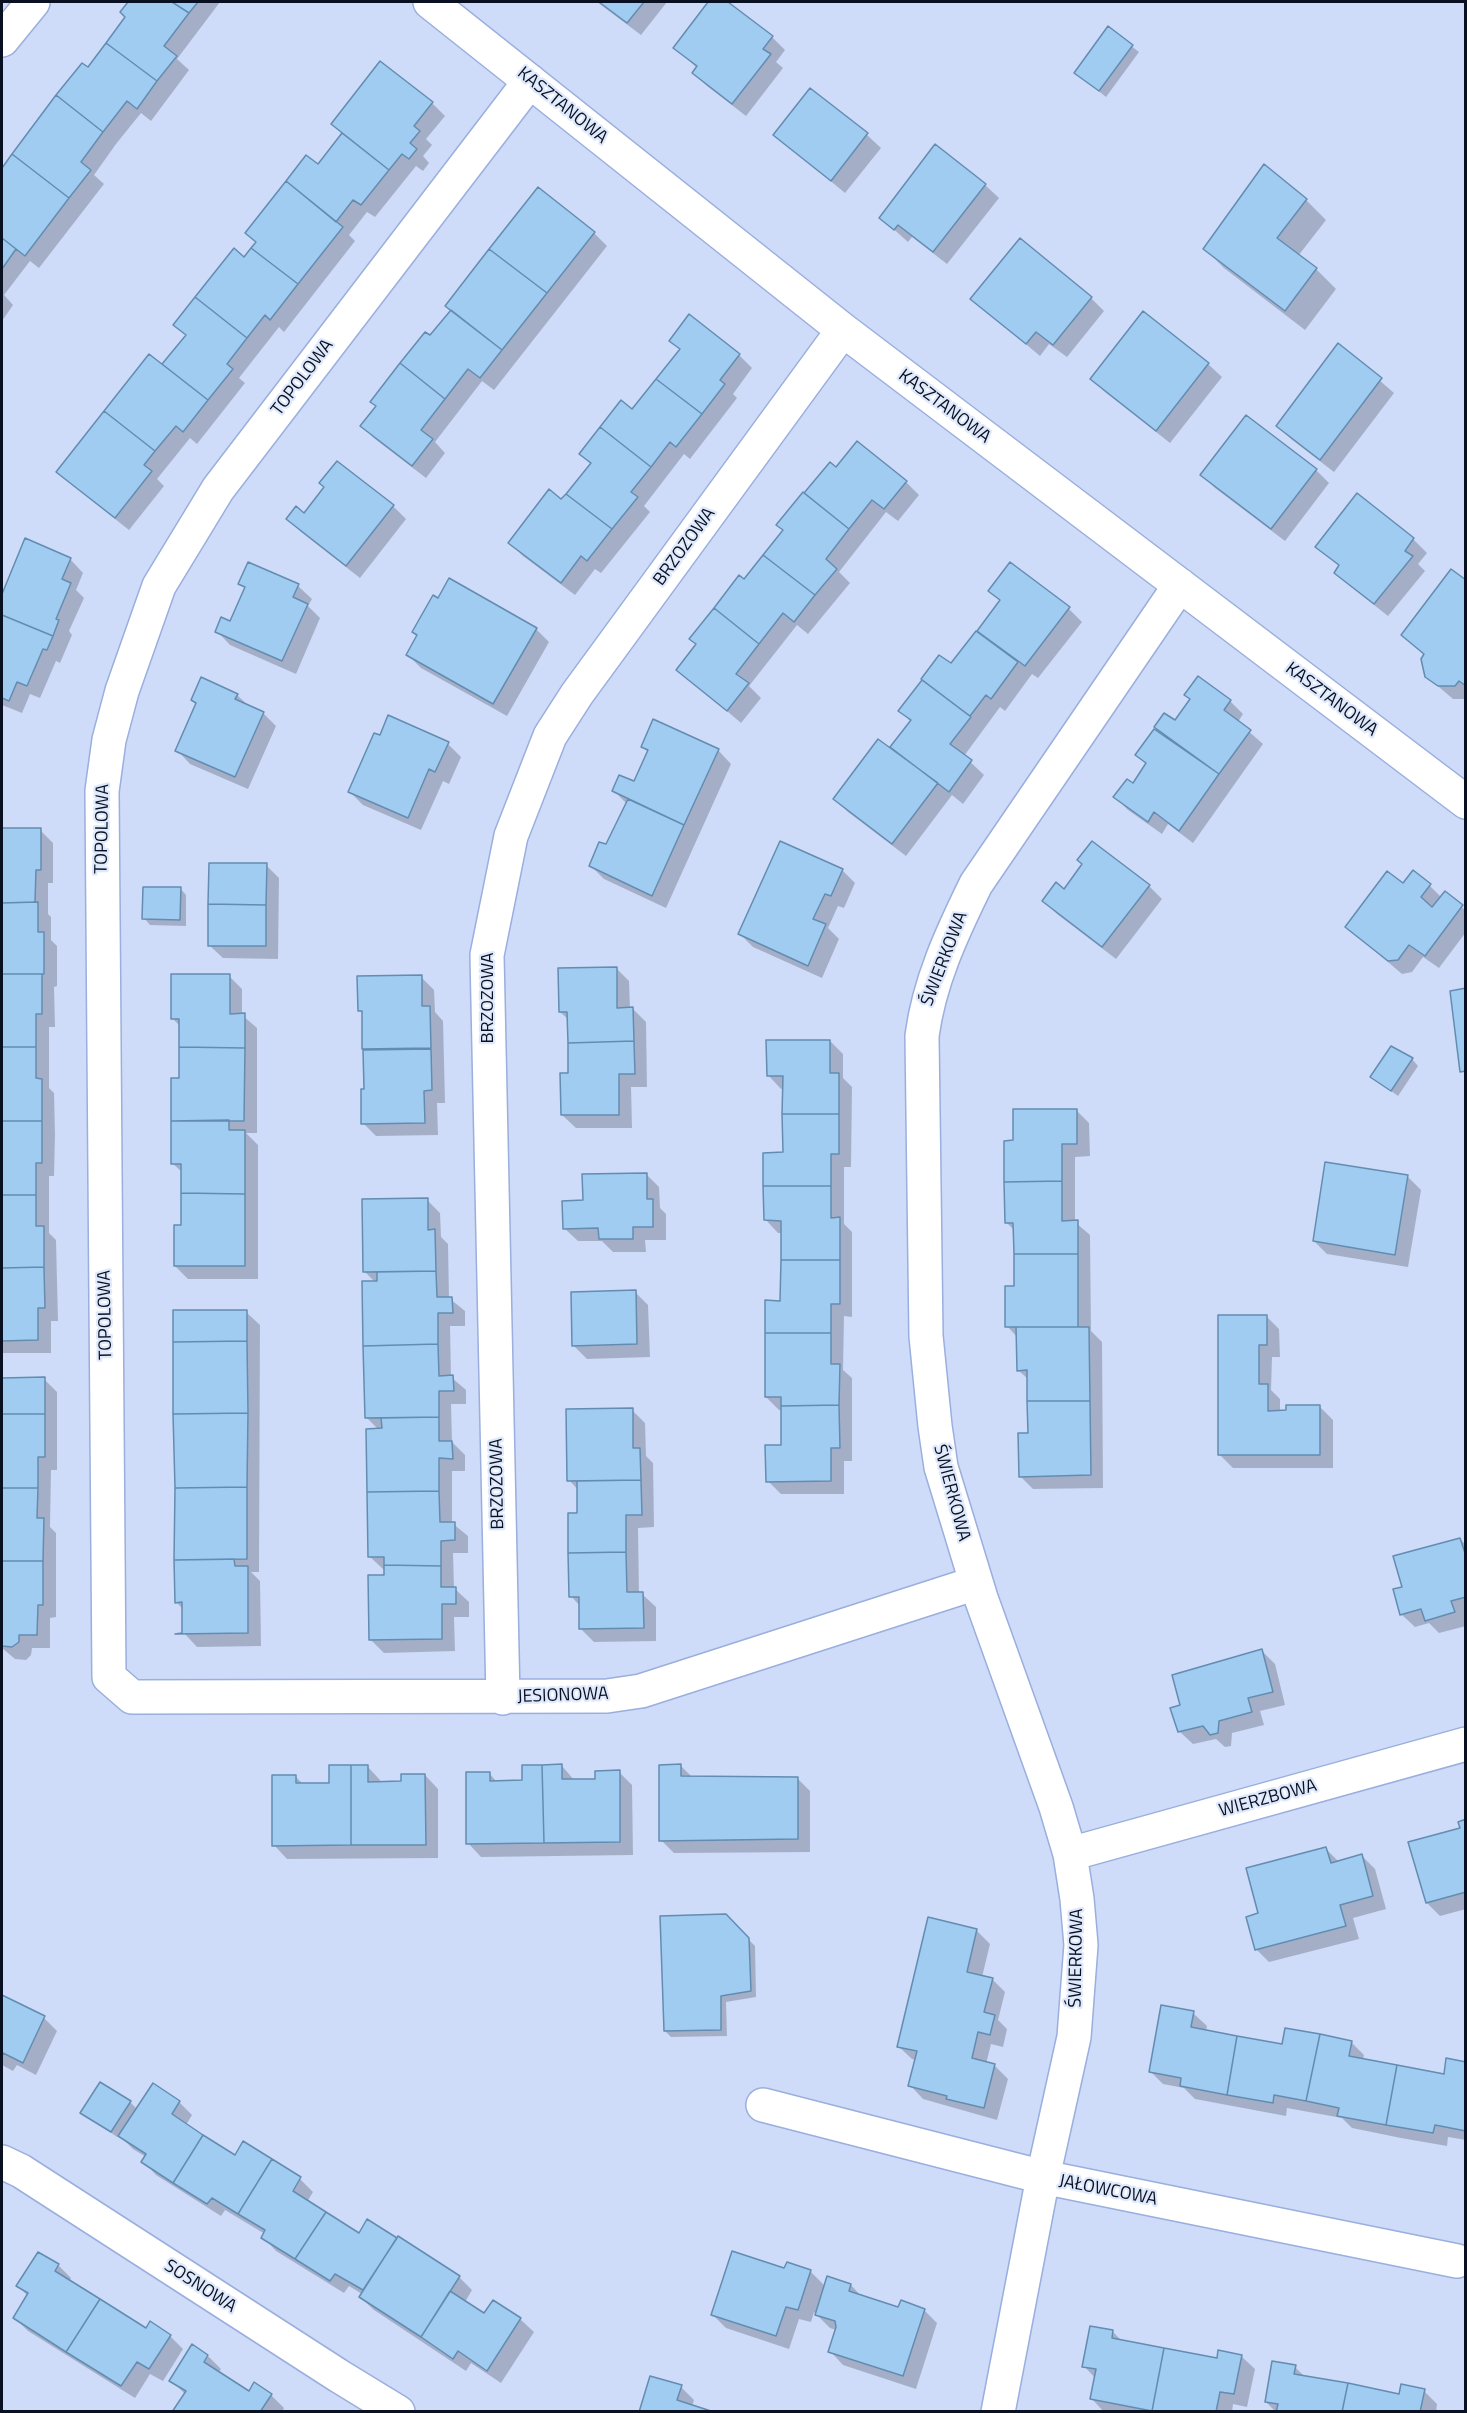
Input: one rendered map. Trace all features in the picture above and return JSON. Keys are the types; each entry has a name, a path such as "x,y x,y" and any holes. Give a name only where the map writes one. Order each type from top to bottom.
{"street":[{"path":"2,40 33,2"},
{"name":"KASZTANOWA","path":"430,2 843,330 1466,802"},
{"name":"TOPOLOWA","path":"132,1697 109,1677 102,791 109,740 122,691 159,586 218,489 530,81"},
{"name":"BRZOZOWA","path":"502,1698 487,955 511,836 550,736 577,693 843,330"},
{"name":"ŚWIERKOWA","path":"998,2412 1043,2177 1074,2037 1081,1945 1070,1854 1043,1765 976,1583 941,1467 928,1357 922,1036 926,1007 954,928 976,884 1180,585"},
{"name":"JESIONOWA","path":"132,1697 607,1696 641,1691 976,1583"},
{"name":"WIERZBOWA","path":"1070,1854 1466,1744"},
{"name":"JAŁOWCOWA","path":"763,2105 1043,2177 1458,2260"},
{"name":"SOSNOWA","path":"2,2162 21,2171 398,2412"}],"building":[{"path":"128,2 172,2 189,13 164,46 177,56 157,81 106,43 125,17 120,12"},
{"path":"172,2 198,2 189,13"},
{"path":"599,2 644,2 627,23"},
{"path":"708,2 728,2 773,36 763,49 771,54 732,104 692,73 697,66 673,48"},
{"path":"1108,26 1133,45 1099,91 1074,73"},
{"path":"106,43 157,81 137,109 127,101 103,132 56,95 82,63 88,67"},
{"path":"380,61 433,102 414,126 420,131 410,143 417,149 409,159 402,154 389,170 331,124"},
{"path":"810,88 868,133 831,181 773,135"},
{"path":"56,95 103,132 81,162 91,170 69,198 12,154"},
{"path":"342,133 389,170 361,205 353,200 336,222 286,181 306,155 318,164"},
{"path":"935,144 986,184 933,252 898,225 894,230 879,218"},
{"path":"12,154 69,198 25,256 2,238 2,168"},
{"path":"1264,164 1307,199 1277,238 1317,268 1285,311 1203,249"},
{"path":"286,181 343,227 298,284 251,248 256,242 245,233"},
{"path":"538,187 595,232 547,293 489,249"},
{"path":"2,238 16,249 2,269"},
{"path":"1020,238 1092,297 1053,345 1036,332 1026,344 970,299"},
{"path":"234,248 244,257 251,248 298,284 270,320 265,315 247,338 195,297"},
{"path":"489,249 547,293 502,350 445,306"},
{"path":"195,297 247,338 227,364 233,369 208,400 162,364 186,335 173,325"},
{"path":"451,310 502,350 480,378 468,369 445,399 400,363 425,332 430,335"},
{"path":"1143,311 1209,363 1156,431 1090,379"},
{"path":"689,314 740,354 720,380 725,384 702,414 656,379 680,349 669,341"},
{"path":"1338,343 1382,378 1320,460 1276,426"},
{"path":"149,354 208,400 183,432 176,426 155,451 104,411"},
{"path":"400,363 445,399 421,430 433,439 412,466 360,426 376,406 370,402"},
{"path":"656,379 702,414 676,447 670,442 651,467 600,427 621,400 632,409"},
{"path":"104,411 155,451 144,465 152,471 115,518 56,472"},
{"path":"1246,415 1317,469 1271,529 1200,475"},
{"path":"600,427 651,467 631,492 638,497 612,529 566,494 591,463 579,454"},
{"path":"857,441 907,481 884,509 872,500 849,529 804,493 830,462 836,467"},
{"path":"337,461 394,505 346,566 286,519 296,506 304,513 324,487 319,483"},
{"path":"549,489 561,499 566,494 612,529 587,561 581,556 561,583 508,543"},
{"path":"803,492 849,529 826,559 837,569 815,595 763,555 783,530 776,525"},
{"path":"1357,493 1414,538 1405,551 1413,556 1374,604 1334,573 1339,565 1315,547"},
{"path":"25,538 71,558 62,579 71,583 56,619 59,620 53,636 2,615 2,594"},
{"path":"763,555 815,595 794,622 783,613 759,644 714,608 739,575 744,579"},
{"path":"248,562 299,584 293,597 308,604 282,661 215,632 221,617 230,621 245,587 238,584"},
{"path":"1010,562 1070,607 1025,666 977,631 1000,600 988,591"},
{"path":"1451,569 1466,580 1466,686 1459,681 1455,686 1438,686 1425,677 1421,659 1424,654 1401,635"},
{"path":"449,578 537,628 493,704 406,655 417,635 412,632 433,595 438,598"},
{"path":"714,608 759,644 736,674 749,683 727,711 676,670 696,644 689,639"},
{"path":"2,615 53,636 47,650 43,649 27,686 17,682 9,701 2,698"},
{"path":"976,631 1018,662 991,699 986,695 970,716 921,679 939,655 951,663"},
{"path":"1198,676 1231,700 1224,710 1251,730 1219,774 1154,727 1164,713 1175,720 1190,699 1184,695"},
{"path":"201,677 238,694 235,699 264,712 235,777 175,751 196,703 191,700"},
{"path":"922,680 971,717 950,744 972,760 949,792 890,747 911,720 898,711"},
{"path":"388,715 449,742 435,772 429,769 408,818 348,792 374,733 380,735"},
{"path":"653,719 719,749 684,825 612,791 619,775 634,781 648,750 641,747"},
{"path":"1154,729 1219,774 1179,831 1154,812 1148,822 1113,797 1127,779 1133,783 1146,763 1135,755"},
{"path":"878,739 938,783 892,844 833,799"},
{"path":"628,799 684,825 652,896 589,866 599,842 606,844"},
{"path":"2,828 41,828 41,870 36,870 35,902 2,903"},
{"path":"780,841 843,869 831,896 825,894 813,919 826,924 808,966 738,934"},
{"path":"1092,841 1150,885 1102,947 1042,901 1056,882 1064,889 1082,864 1077,860"},
{"path":"209,863 267,863 266,905 208,904"},
{"path":"1413,870 1431,884 1421,897 1432,907 1445,891 1463,905 1425,956 1409,945 1398,960 1388,961 1345,927 1387,871 1403,883"},
{"path":"143,887 181,887 180,920 142,919"},
{"path":"38,902 38,932 44,932 44,974 2,974 2,903"},
{"path":"208,904 266,905 266,946 208,946"},
{"path":"617,967 617,1008 633,1007 634,1041 568,1043 567,1012 559,1012 558,968"},
{"path":"2,974 42,974 42,1014 36,1014 36,1047 2,1047"},
{"path":"171,974 230,974 230,1014 245,1013 245,1048 179,1047 179,1019 171,1019"},
{"path":"422,975 422,1006 430,1006 431,1048 362,1049 362,1011 358,1011 357,976"},
{"path":"1466,988 1466,1071 1460,1072 1450,991"},
{"path":"766,1040 830,1040 830,1073 839,1073 839,1114 782,1114 783,1076 767,1076"},
{"path":"634,1041 635,1074 619,1074 619,1115 561,1115 560,1073 568,1073 568,1043"},
{"path":"1391,1046 1413,1058 1391,1091 1370,1077"},
{"path":"2,1047 36,1047 36,1078 42,1079 42,1121 2,1121"},
{"path":"179,1047 245,1048 244,1121 171,1121 171,1078 179,1078"},
{"path":"431,1049 432,1090 424,1091 425,1123 361,1124 361,1089 364,1089 363,1050"},
{"path":"1013,1109 1077,1109 1077,1144 1062,1144 1062,1181 1004,1182 1004,1141 1013,1140"},
{"path":"782,1114 839,1114 839,1154 831,1154 831,1186 763,1186 763,1153 783,1152"},
{"path":"229,1120 229,1130 245,1130 245,1194 181,1193 181,1164 171,1164 171,1121"},
{"path":"2,1121 42,1121 42,1163 36,1163 36,1195 2,1195"},
{"path":"1325,1162 1408,1175 1395,1255 1313,1241"},
{"path":"647,1173 647,1199 653,1199 653,1227 633,1227 633,1239 599,1239 598,1228 563,1229 562,1201 583,1200 582,1174"},
{"path":"1062,1181 1062,1221 1078,1220 1078,1254 1014,1254 1013,1223 1005,1223 1004,1182"},
{"path":"763,1186 831,1186 831,1218 840,1217 840,1260 781,1260 781,1221 764,1220"},
{"path":"181,1193 245,1194 245,1266 174,1266 174,1225 181,1225"},
{"path":"2,1195 36,1195 36,1226 44,1226 44,1267 2,1268"},
{"path":"428,1198 428,1230 435,1229 436,1271 363,1272 362,1199"},
{"path":"1014,1254 1078,1254 1078,1327 1005,1327 1005,1286 1014,1286"},
{"path":"781,1260 840,1260 840,1304 831,1304 831,1333 765,1333 765,1300 780,1301"},
{"path":"44,1267 45,1308 38,1308 38,1340 2,1341 2,1268"},
{"path":"436,1271 437,1297 452,1297 453,1313 438,1313 438,1344 363,1346 362,1281 377,1281 377,1272"},
{"path":"636,1290 637,1344 572,1346 571,1292"},
{"path":"173,1310 247,1310 247,1341 173,1342"},
{"path":"1218,1315 1267,1315 1267,1345 1259,1345 1259,1384 1268,1384 1268,1411 1286,1410 1286,1405 1320,1405 1320,1455 1218,1455"},
{"path":"1016,1327 1089,1327 1090,1401 1027,1401 1027,1370 1017,1371"},
{"path":"765,1333 831,1333 831,1364 840,1364 839,1405 781,1406 781,1397 765,1397"},
{"path":"247,1341 248,1413 173,1414 173,1342"},
{"path":"438,1344 439,1376 453,1375 454,1391 439,1391 439,1417 365,1418 363,1346"},
{"path":"45,1377 45,1414 2,1414 2,1378"},
{"path":"1027,1401 1090,1401 1091,1475 1019,1477 1018,1433 1028,1433"},
{"path":"839,1405 840,1448 831,1448 831,1481 766,1482 765,1445 781,1445 781,1406"},
{"path":"633,1408 633,1448 640,1448 641,1480 567,1481 566,1409"},
{"path":"248,1413 247,1487 175,1488 173,1414"},
{"path":"2,1414 45,1414 45,1457 38,1457 38,1488 2,1488"},
{"path":"439,1417 439,1441 452,1441 453,1459 439,1458 439,1491 367,1492 366,1429 382,1428 381,1418"},
{"path":"641,1480 642,1515 626,1515 626,1552 568,1553 568,1513 577,1513 577,1481"},
{"path":"247,1487 247,1559 174,1560 175,1488"},
{"path":"2,1488 38,1488 37,1518 44,1518 43,1561 2,1561"},
{"path":"439,1491 440,1522 455,1522 455,1540 441,1541 441,1566 384,1565 384,1557 368,1557 367,1492"},
{"path":"1460,1538 1466,1556 1466,1597 1451,1601 1455,1612 1425,1621 1421,1609 1400,1615 1393,1589 1402,1587 1393,1556"},
{"path":"626,1552 627,1592 643,1592 644,1628 579,1629 579,1597 569,1597 568,1553"},
{"path":"234,1559 235,1566 248,1566 248,1633 175,1634 182,1633 182,1602 175,1603 174,1560"},
{"path":"2,1561 43,1561 43,1605 38,1605 37,1635 19,1635 19,1642 12,1647 2,1646"},
{"path":"384,1565 441,1566 441,1587 456,1587 456,1604 442,1604 442,1639 369,1640 368,1575 384,1575"},
{"path":"1262,1649 1273,1692 1248,1698 1252,1712 1219,1721 1218,1733 1210,1735 1203,1726 1178,1732 1170,1708 1180,1705 1172,1675"},
{"path":"562,1764 562,1779 595,1779 595,1771 620,1770 620,1842 544,1843 542,1765"},
{"path":"681,1764 681,1776 798,1777 798,1839 659,1841 659,1765"},
{"path":"329,1765 351,1765 351,1845 272,1846 272,1775 296,1775 296,1783 329,1783"},
{"path":"351,1765 368,1765 368,1782 401,1781 401,1774 425,1774 426,1845 351,1845"},
{"path":"522,1765 542,1765 544,1843 466,1844 466,1772 490,1772 490,1781 522,1780"},
{"path":"1466,1819 1466,1892 1426,1903 1408,1842 1460,1828 1458,1822"},
{"path":"1326,1847 1331,1863 1362,1854 1373,1896 1340,1905 1346,1926 1255,1950 1246,1917 1258,1913 1246,1868"},
{"path":"726,1914 749,1938 751,1991 721,1996 721,2030 664,2031 660,1916"},
{"path":"928,1917 977,1929 967,1972 993,1978 984,2012 995,2015 990,2035 978,2032 972,2058 995,2064 984,2108 946,2099 947,2096 908,2086 917,2051 897,2047"},
{"path":"2,1995 45,2016 23,2063 3,2053 2,2056"},
{"path":"1161,2005 1194,2011 1191,2027 1237,2036 1227,2095 1180,2086 1181,2078 1149,2072"},
{"path":"1285,2028 1320,2034 1306,2101 1274,2095 1273,2103 1227,2095 1237,2036 1282,2044"},
{"path":"1320,2034 1352,2041 1349,2056 1397,2065 1386,2125 1337,2116 1339,2108 1306,2101"},
{"path":"1446,2058 1466,2062 1466,2131 1435,2125 1433,2133 1386,2125 1397,2065 1444,2074"},
{"path":"100,2082 131,2101 111,2132 80,2113"},
{"path":"153,2083 180,2101 172,2114 203,2135 173,2183 141,2162 146,2154 118,2136"},
{"path":"203,2135 235,2155 243,2141 272,2159 238,2214 212,2198 207,2204 173,2183"},
{"path":"272,2159 301,2177 293,2191 326,2212 295,2259 261,2238 265,2230 238,2214"},
{"path":"326,2212 359,2233 367,2219 397,2238 363,2290 335,2274 330,2281 295,2259"},
{"path":"398,2236 460,2276 421,2337 359,2297"},
{"path":"732,2251 784,2268 787,2262 811,2270 798,2310 786,2307 776,2336 711,2315"},
{"path":"38,2252 59,2264 55,2271 100,2299 66,2352 13,2318 28,2293 16,2286"},
{"path":"827,2276 851,2284 849,2291 898,2307 901,2300 925,2309 903,2376 828,2352 836,2327 835,2321 815,2315"},
{"path":"450,2291 484,2313 493,2300 521,2318 487,2371 458,2351 453,2359 421,2337"},
{"path":"100,2299 146,2328 150,2321 171,2335 149,2369 137,2362 121,2386 66,2352"},
{"path":"1090,2326 1113,2330 1112,2338 1164,2348 1152,2411 1090,2399 1096,2369 1082,2367"},
{"path":"192,2344 208,2355 204,2362 249,2391 254,2382 272,2394 260,2412 172,2412 186,2391 169,2381"},
{"path":"1164,2348 1217,2358 1218,2350 1242,2355 1234,2394 1220,2392 1216,2412 1152,2411"},
{"path":"1272,2361 1296,2365 1294,2374 1348,2383 1342,2412 1276,2412 1278,2404 1265,2402"},
{"path":"650,2376 682,2385 677,2400 714,2412 639,2412"},
{"path":"1348,2383 1399,2394 1401,2384 1425,2389 1420,2412 1342,2412"}]}
